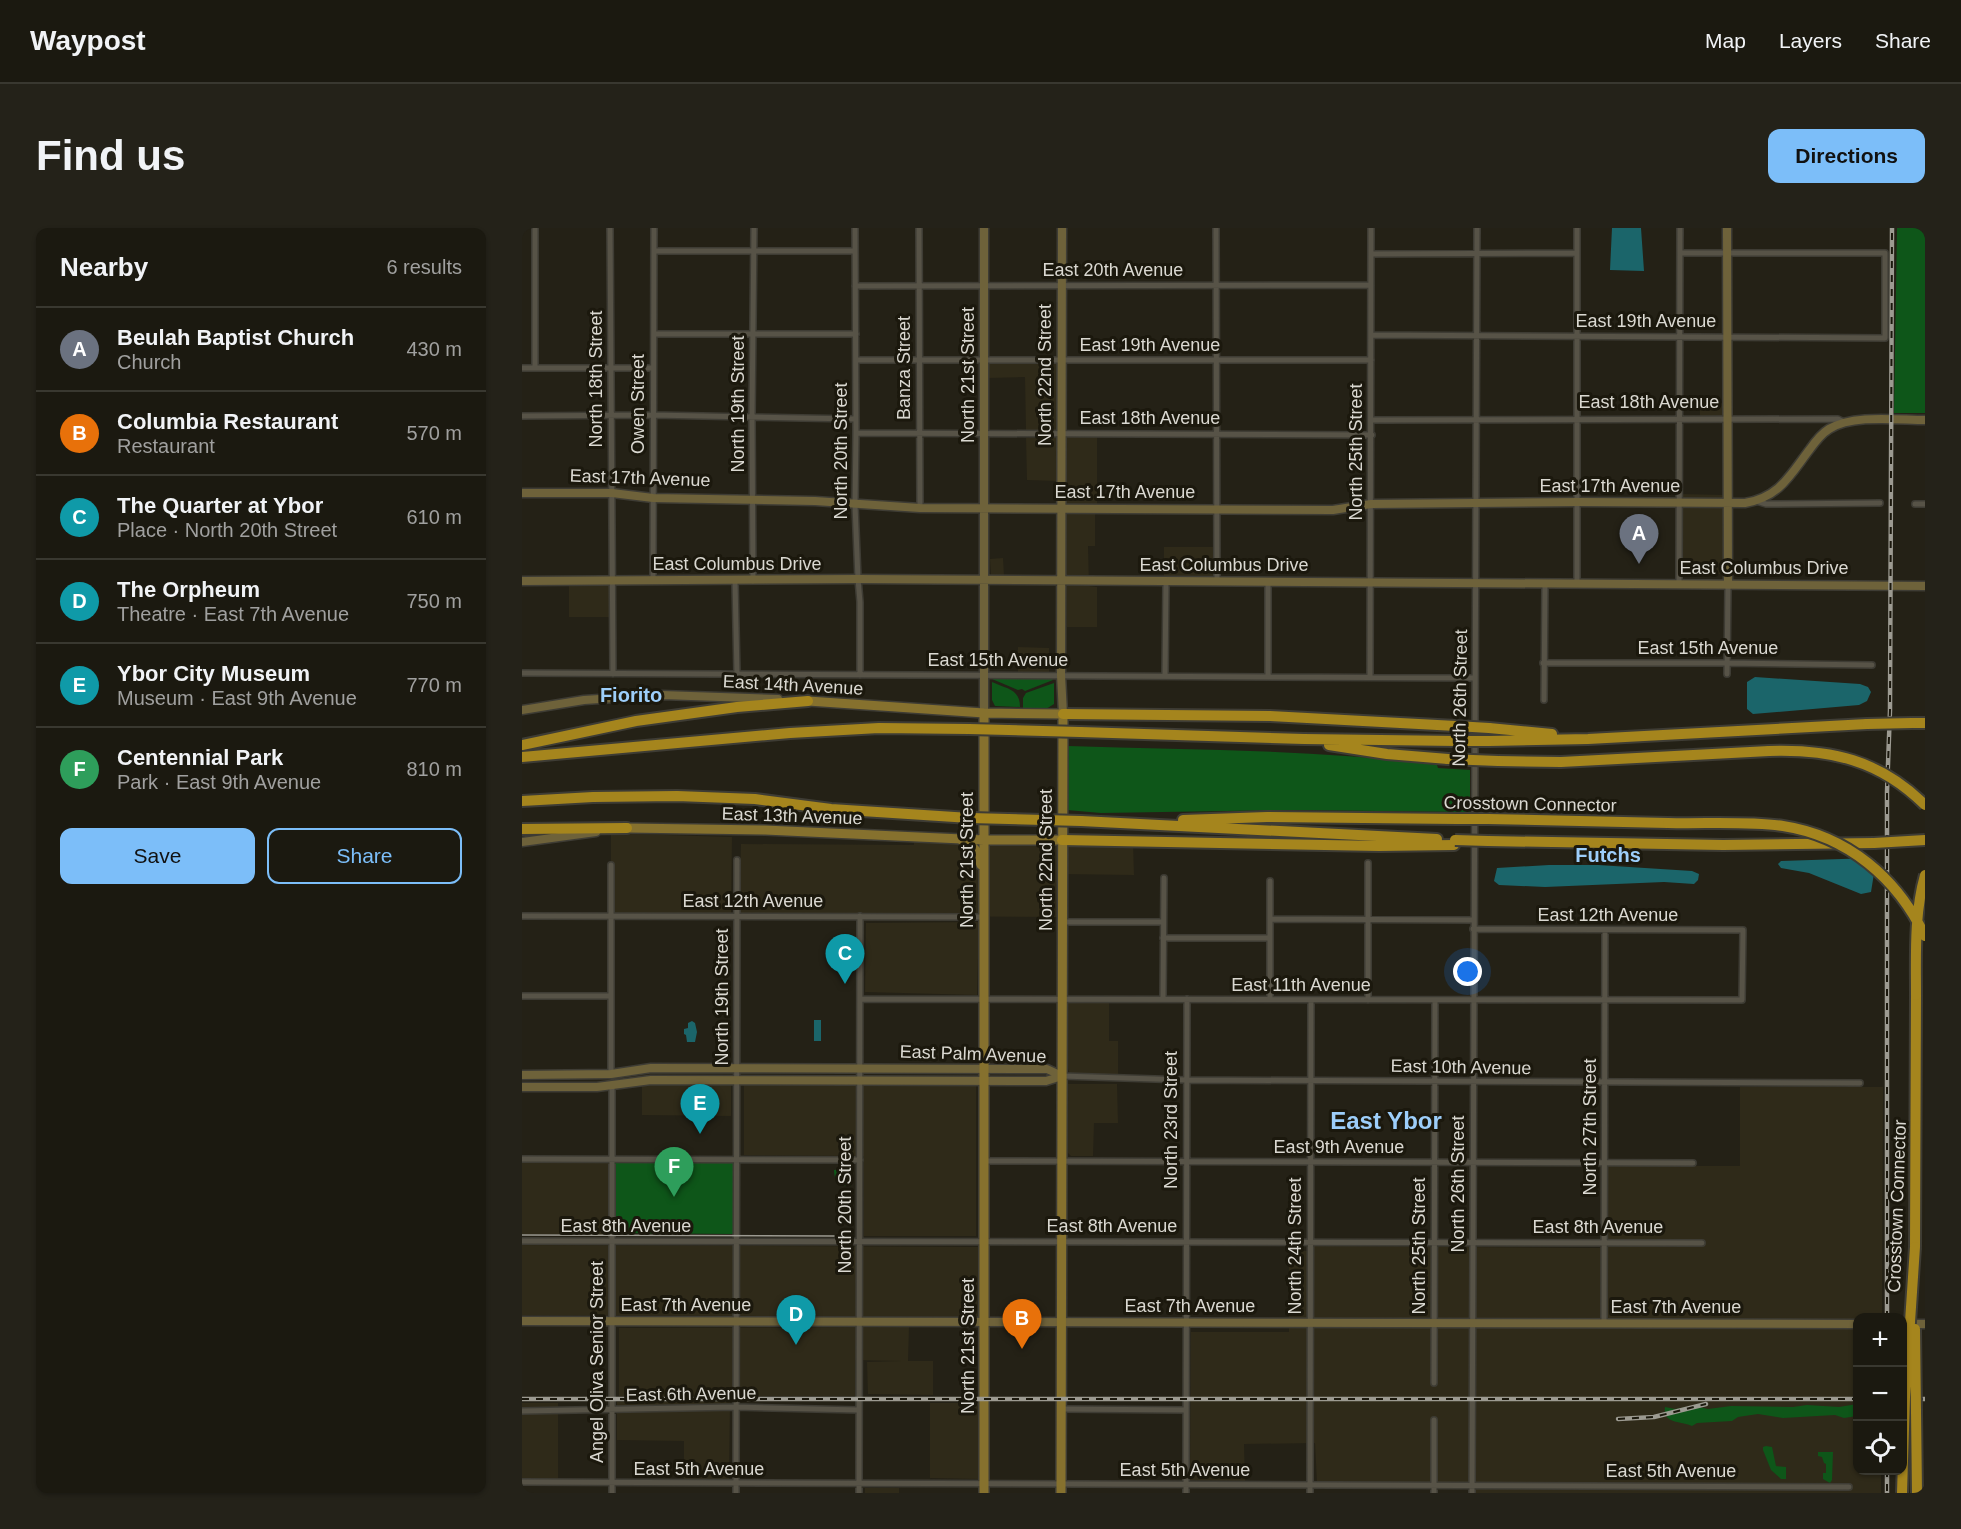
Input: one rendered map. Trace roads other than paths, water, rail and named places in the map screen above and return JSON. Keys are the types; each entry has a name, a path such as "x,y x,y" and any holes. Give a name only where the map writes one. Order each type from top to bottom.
{"highway":[{"path":"522,745 636,721 737,707 808,701"},
{"path":"1063,714 1270,717 1489,728 1588,738"},
{"path":"522,757 790,733 879,728 1304,739 1489,741 1925,723"},
{"path":"1304,739 1359,750 1448,759 1498,761 1561,762 1770,751 1811,751 1852,759 1878,770 1925,805"},
{"path":"522,801 677,796 755,799 831,808 970,818 1081,821 1455,842"},
{"name":"Crosstown Connector","path":"1107,823 1267,817 1488,819 1782,826 1805,831 1837,844 1873,867 1895,887 1915,915 1925,936"},
{"path":"522,829 627,828"},
{"path":"1062,840 1378,846 1455,842 1723,845 1925,840"},
{"name":"Crosstown Connector","path":"1902,1493 1905,1397 1915,1247 1916,944 1920,894 1925,875"},
{"path":"1915,1247 1917,1493"}],"main road":[{"name":"North 21st Street","path":"984,228 984,1489"},
{"name":"North 22nd Street","path":"1061,1489 1062,228"},
{"path":"1727,228 1728,584"},
{"name":"East 18th Avenue","path":"1846,423 1863,420 1925,420"},
{"path":"1755,501 1767,497 1788,480 1818,438 1829,429 1846,423"},
{"name":"East 17th Avenue","path":"522,493 612,493 653,498 815,501 920,508 1217,510 1333,510 1371,504 1578,502 1728,504 1755,501"},
{"name":"East Columbus Drive","path":"522,581 858,579 1925,586"},
{"name":"East 14th Avenue","path":"522,710 584,700 662,695 808,701 984,713 1063,714"},
{"name":"East 13th Avenue","path":"522,842 627,828 765,830 984,840 1062,840"},
{"path":"957,839 975,849 984,874"},
{"name":"East Palm Avenue","path":"522,1075 611,1074 651,1068 985,1068 1047,1069 1062,1076"},
{"name":"East Palm Avenue","path":"522,1087 612,1086 651,1080 1046,1081 1062,1076"},
{"name":"East 7th Avenue","path":"522,1321 1853,1324"},
{"path":"1907,1324 1925,1324"}],"street":[{"path":"535,228 535,368"},
{"name":"North 18th Street","path":"610,228 613,674"},
{"name":"Owen Street","path":"653,581 654,228"},
{"name":"North 19th Street","path":"753,581 754,228"},
{"name":"North 20th Street","path":"855,228 855,505 861,602 861,675"},
{"name":"Banza Street","path":"919,228 920,508"},
{"path":"1216,228 1217,582"},
{"name":"North 25th Street","path":"1370,677 1371,228"},
{"name":"North 26th Street","path":"1472,1493 1477,228"},
{"path":"1577,228 1577,584"},
{"path":"1678,584 1680,228"},
{"path":"654,251 855,251"},
{"path":"1371,254 1577,253"},
{"path":"1680,253 1727,253"},
{"name":"East 19th Avenue","path":"1372,335 1885,338 1885,253 1727,253"},
{"name":"East 20th Avenue","path":"855,286 919,284 1371,285"},
{"path":"654,334 856,334"},
{"name":"East 19th Avenue","path":"856,360 1371,360"},
{"path":"522,368 653,368"},
{"path":"522,417 653,415 856,419"},
{"name":"East 18th Avenue","path":"1372,420 1838,419 1846,423"},
{"name":"East 18th Avenue","path":"856,433 1372,435"},
{"path":"1755,501 1766,504 1880,503"},
{"path":"1915,504 1925,504"},
{"path":"735,581 737,674"},
{"path":"1165,676 1167,582"},
{"path":"1268,582 1268,676"},
{"path":"1544,700 1545,584"},
{"path":"1727,674 1728,584"},
{"name":"East 15th Avenue","path":"1544,663 1872,665"},
{"name":"East 15th Avenue","path":"522,674 1475,678"},
{"name":"North 19th Street","path":"736,1493 737,860"},
{"path":"1368,863 1368,1000"},
{"path":"611,865 611,1074"},
{"path":"1163,999 1164,878"},
{"path":"1270,881 1270,999"},
{"name":"East 12th Avenue","path":"522,916 983,917"},
{"name":"North 20th Street","path":"859,1493 861,916"},
{"path":"1270,919 1473,920"},
{"path":"1062,922 1164,922"},
{"name":"East 12th Avenue","path":"1473,929 1743,930 1742,1000"},
{"name":"North 27th Street","path":"1604,1324 1605,930"},
{"path":"1164,938 1270,938"},
{"path":"522,996 611,996"},
{"name":"East 11th Avenue","path":"860,999 1742,1000"},
{"name":"North 23rd Street","path":"1185,1493 1186,999"},
{"name":"North 24th Street","path":"1310,1493 1311,1000"},
{"name":"North 25th Street","path":"1434,1383 1435,1000"},
{"name":"East 10th Avenue","path":"1062,1076 1186,1080 1860,1083"},
{"name":"Angel Oliva Senior Street","path":"612,1086 612,1493"},
{"path":"522,1159 860,1160"},
{"name":"East 9th Avenue","path":"984,1161 1693,1163"},
{"name":"East 8th Avenue","path":"522,1241 1702,1243"},
{"name":"East 6th Avenue","path":"522,1411 736,1407 859,1410"},
{"path":"1061,1409 1186,1410"},
{"path":"1434,1420 1434,1493"},
{"name":"East 5th Avenue","path":"522,1482 859,1485 984,1489 1186,1485 1849,1487"},
{"path":"1596,1486 1596,1493"}],"water":[{"path":"1612,228 1641,228 1644,271 1610,270"},
{"path":"1755,677 1860,684 1868,687 1871,692 1867,701 1859,705 1753,714 1747,709 1747,682"},
{"path":"1872,858 1876,861 1871,892 1861,894 1809,873 1781,868 1778,864 1781,861"},
{"path":"1598,865 1692,871 1699,874 1694,884 1664,882 1545,887 1499,885 1494,881 1497,868"},
{"path":"814,1020 821,1020 821,1041 814,1041"},
{"path":"692,1021 695,1023 697,1032 695,1042 687,1042 684,1029 688,1028 688,1023"}],"tram line":[{"path":"522,1235 834,1236"}],"railway":[{"path":"1887,1313 1887,792 1890,710 1892,228"},
{"path":"522,1399 1853,1399"},
{"path":"1907,1399 1925,1399"},
{"path":"1618,1419 1654,1417 1706,1404"},
{"path":"1887,1475 1887,1493"}],"place":[{"name":"Beulah Baptist Church","path":"1639,564"},
{"name":"The Quarter at Ybor","path":"845,984"},
{"name":"Ybor City Museum","path":"700,1134"},
{"name":"Centennial Park","path":"674,1197"},
{"name":"The Orpheum","path":"796,1345"},
{"name":"Columbia Restaurant","path":"1022,1349"}],"district":[{"name":"Fiorito","path":"631,695"},
{"name":"Futchs","path":"1608,855"},
{"name":"East Ybor","path":"1386,1120"}]}
